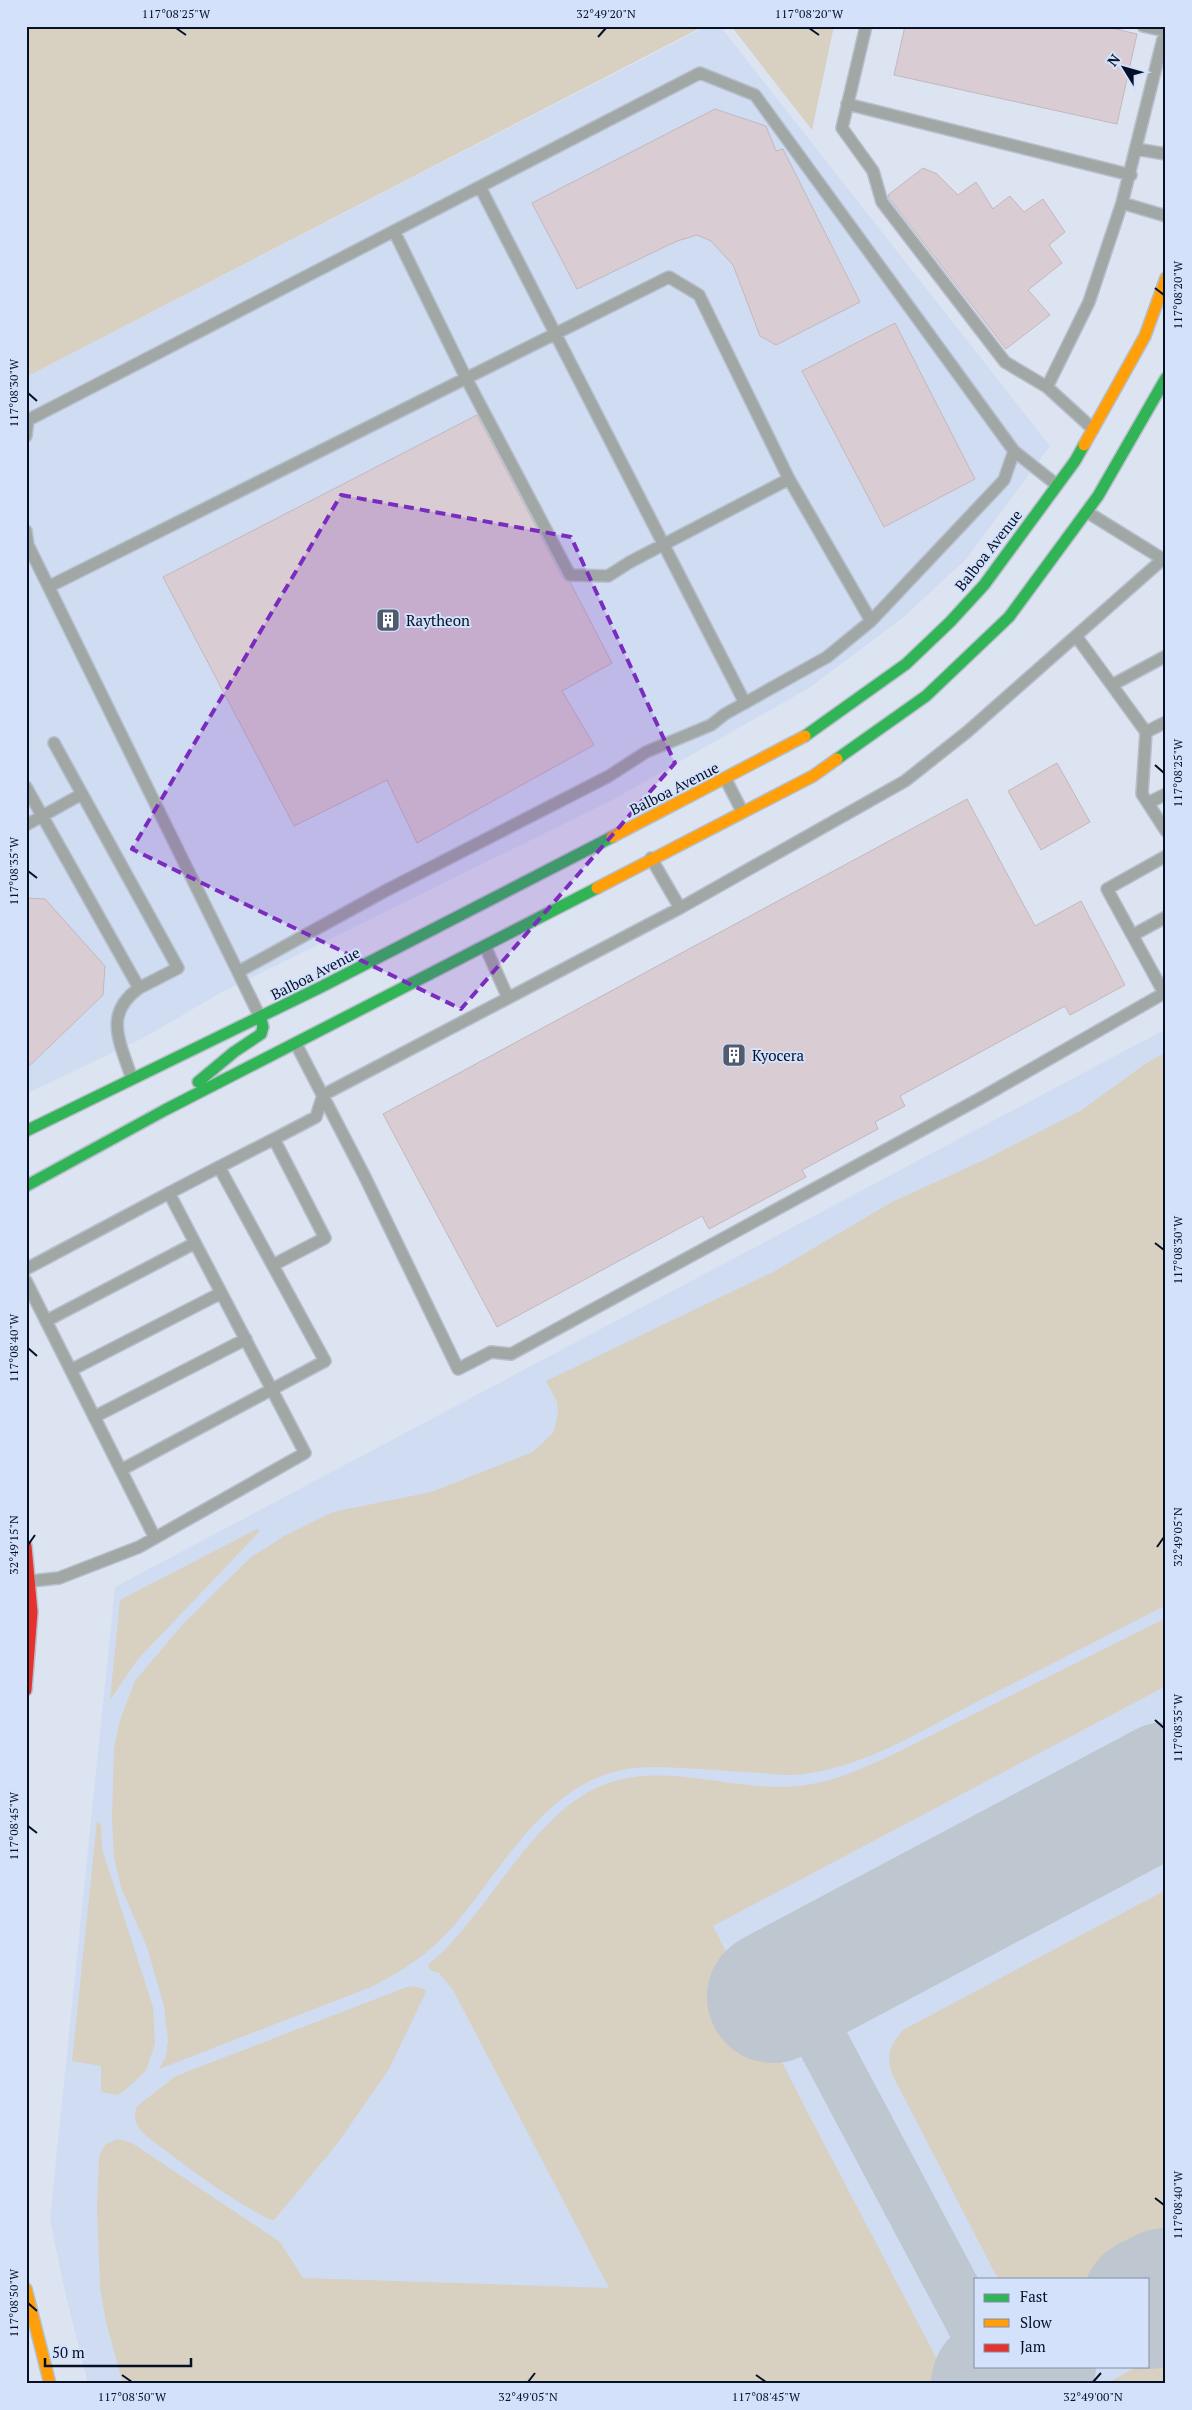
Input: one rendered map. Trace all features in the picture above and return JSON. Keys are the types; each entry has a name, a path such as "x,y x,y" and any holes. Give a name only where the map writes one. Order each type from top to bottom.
{"main road":[{"name":"Balboa Avenue","path":"26,1131 131,1076 260,1017 793,744 850,706 906,664 950,622 984,584 1075,461 1145,336 1166,278"},
{"path":"1132,383 1145,336"},
{"path":"26,1186 165,1110 813,776 926,696 1009,617 1098,496 1137,432 1166,378"},
{"path":"1094,476 1093,485 1098,496"},
{"path":"165,1110 234,1052 261,1034 263,1027 260,1017"},
{"path":"26,1546 32,1612 26,1690"},
{"path":"26,2289 43,2363 50,2384"}],"lane":[{"path":"866,26 842,128 873,171 882,202 1005,362 1047,387 1093,430"},
{"path":"1047,387 1089,302 1131,175 1165,31 1143,26"},
{"path":"26,436 28,420 700,73 755,95 1014,451 1057,485"},
{"path":"847,104 1131,175"},
{"path":"1136,148 1166,154"},
{"path":"480,187 745,703"},
{"path":"1122,203 1166,216"},
{"path":"394,231 466,378 570,575 608,576 789,479"},
{"path":"50,586 669,276 699,296 789,479 871,621"},
{"path":"238,972 385,890 609,776 646,752 711,725 745,703 827,657 871,621 1004,480 1014,451"},
{"path":"26,1269 316,1117 323,1096 680,908 905,781 966,732 1165,560 1086,511"},
{"path":"26,531 28,545 50,586 260,1017"},
{"path":"1076,636 1146,732 1142,794 1166,831"},
{"path":"1112,685 1166,656"},
{"path":"1146,732 1166,722"},
{"path":"54,742 178,968 138,988 124,1002 116,1020 117,1034 131,1076"},
{"path":"725,778 742,811"},
{"path":"26,787 138,988"},
{"path":"26,825 82,794"},
{"path":"1148,803 1166,794"},
{"path":"296,1044 458,1369 491,1352 511,1354 971,1103 1165,993 1107,889 1166,856"},
{"path":"651,858 680,908"},
{"path":"1132,935 1166,917"},
{"path":"485,946 508,998"},
{"path":"273,1265 325,1238 274,1138"},
{"path":"121,1470 326,1361 219,1167"},
{"path":"30,1581 59,1578 139,1547 305,1453 169,1193"},
{"path":"46,1321 196,1243"},
{"path":"26,1281 155,1538"},
{"path":"70,1370 221,1292"},
{"path":"94,1417 246,1340"}],"highlighted area":[{"path":"341,495 571,537 675,763 461,1009 132,849"}],"shaded area":[{"path":"26,26 704,26 26,377"},
{"path":"707,26 720,26 1050,446 967,558 905,616 809,688 614,799 222,992 145,1037 26,1094 26,377"},
{"path":"731,26 834,26 812,130"},
{"path":"1166,1029 1166,2384 88,2384 65,2292 50,2219 115,1587"},
{"path":"1166,1052 1166,1605 911,1737 863,1759 838,1767 788,1775 649,1767 618,1771 590,1781 566,1796 543,1815 522,1838 448,1932 431,1949 412,1963 371,1987 159,2069 166,2056 168,2040 164,2006 147,1947 121,1887 114,1857 112,1819 114,1749 119,1723 135,1681 183,1624 250,1558 284,1536 333,1512 431,1492 533,1452 553,1433 558,1415 557,1402 546,1381 775,1271 892,1202 984,1160 1082,1110 1145,1064"},
{"path":"257,1529 260,1531 138,1659 110,1700 120,1600"},
{"path":"1166,1618 1166,1686 713,1926 811,2119 950,2384 123,2384 106,2322 100,2287 97,2208 99,2156 105,2145 117,2139 132,2143 280,2242 303,2278 609,2288 453,1990 439,1973 430,1970 428,1965 469,1922 527,1847 548,1824 570,1804 594,1789 620,1780 647,1776 674,1776 758,1786 785,1787 833,1779 894,1754"},
{"path":"97,1821 101,1825 102,1849 153,2007 155,2044 146,2070 118,2095 101,2092 101,2066 72,2061"},
{"path":"1166,1890 1166,2238 1093,2278 997,2278 893,2076 889,2062 890,2051 903,2030"},
{"path":"415,1986 426,1990 425,1994 389,2069 337,2144 274,2220 242,2204 203,2178 142,2132 137,2124 135,2115 137,2106 176,2076 407,1987"},
{"path":"1166,2351 1166,2384 1106,2384 1134,2368 1150,2368 1150,2359"}],"building":[{"path":"905,26 1103,26 1137,34 1117,124 894,75"},
{"path":"715,109 766,126 776,151 783,149 860,302 776,345 760,336 733,265 711,241 697,235 677,241 577,289 532,203"},
{"path":"923,168 937,174 958,195 976,182 993,209 1010,196 1024,212 1043,199 1065,232 1049,245 1062,263 1028,290 1050,315 1006,349 889,198 888,195"},
{"path":"895,323 975,479 884,527 802,371"},
{"name":"Raytheon","path":"477,415 563,578 570,582 612,663 562,691 594,745 417,843 387,780 294,826 163,577"},
{"path":"1057,763 1090,822 1041,850 1008,791"},
{"name":"Kyocera","path":"967,799 1035,926 1081,901 1125,985 1070,1015 1065,1006 900,1096 905,1106 875,1122 878,1129 802,1170 806,1177 709,1229 702,1216 497,1327 383,1114"},
{"path":"26,898 45,899 105,966 103,995 26,1069"}],"taxiway":[{"path":"793,1986 974,2326"},
{"path":"1020,2384 1032,2368"}],"runway":[{"path":"773,1997 1166,1788"},
{"path":"1150,2302 1166,2294"},
{"path":"997,2384 1026,2368"}],"traffic: fast":[{"path":"837,759 926,696 1009,617 1098,496 1166,378"},
{"path":"805,736 906,664 950,622 984,585 1075,461 1084,445"},
{"path":"26,1131 321,987 612,837"},
{"path":"26,1186 165,1110 597,888"},
{"path":"198,1082 234,1052 261,1034 263,1027 261,1019"}],"traffic: slow":[{"path":"1084,445 1145,336 1166,278"},
{"path":"612,837 805,736"},
{"path":"597,888 813,776 837,759"},
{"path":"26,2289 50,2384"}],"traffic: jam":[{"path":"26,1546 32,1612 26,1690"}],"place":[{"name":"Raytheon","path":"388,620"},
{"name":"Kyocera","path":"734,1055"}]}
